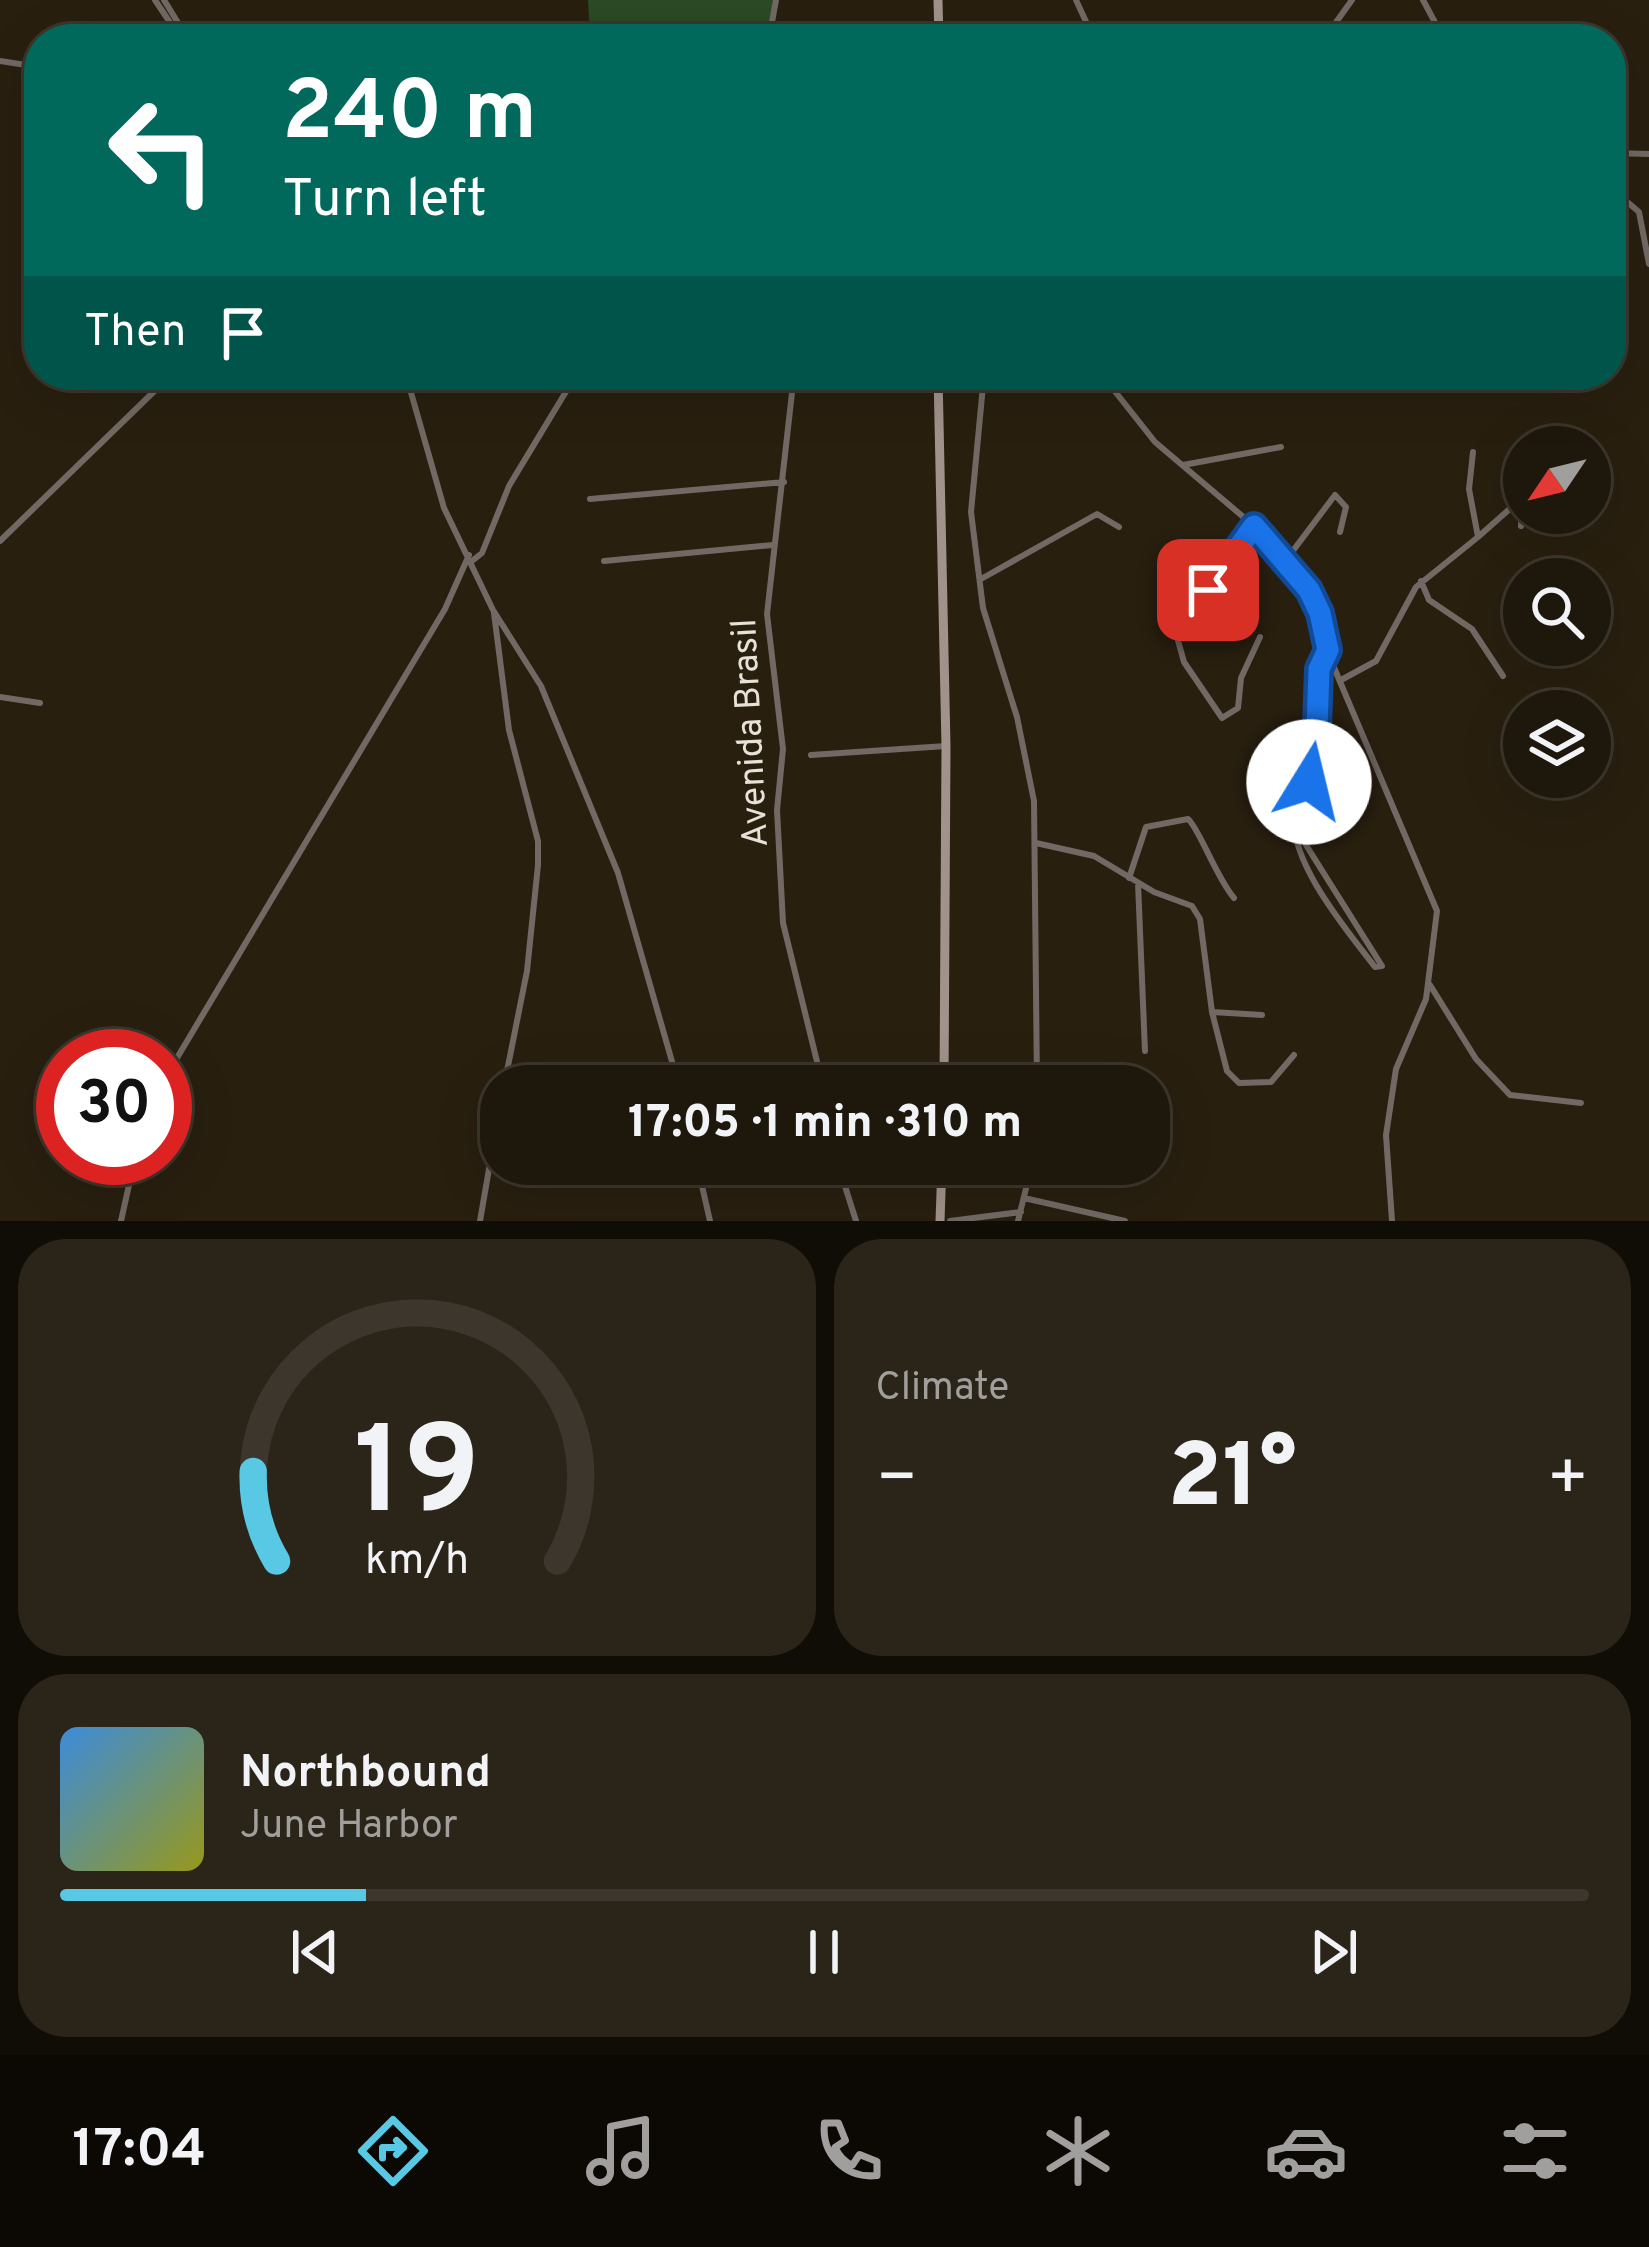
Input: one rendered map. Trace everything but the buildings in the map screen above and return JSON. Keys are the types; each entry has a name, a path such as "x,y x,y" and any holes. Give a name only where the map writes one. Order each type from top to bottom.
{"main road":[{"path":"938,0 939,24"},
{"path":"938,390 946,746 944,1065"},
{"path":"940,1221 941,1185"}],"street":[{"path":"939,20 942,24"},
{"path":"1626,201 1639,212 1649,264"},
{"path":"0,541 156,390"},
{"path":"410,390 436,485 493,610 541,686 603,834 673,1065"},
{"path":"192,1033 446,608 470,558 482,553 509,485 567,390"},
{"name":"Avenida Brasil","path":"791,390 766,614 783,749 777,809 783,923 818,1065"},
{"path":"983,390 980,446 970,487 996,663 1025,749 1036,843 1037,1065"},
{"path":"1113,390 1140,426 1254,526 1315,600 1328,650 1390,792 1414,865 1433,897 1438,930 1428,982 1421,1015 1396,1069 1386,1135 1392,1221"},
{"path":"1183,465 1281,447"},
{"path":"1473,452 1469,489 1478,537"},
{"path":"590,500 784,482"},
{"path":"1286,560 1335,495 1346,507 1340,532"},
{"path":"981,580 1096,514 1118,527"},
{"path":"1341,680 1376,661 1421,580 1503,515"},
{"path":"1254,526 1178,637 1184,662 1222,718 1238,708 1241,678 1260,637"},
{"path":"604,561 773,545"},
{"path":"1421,580 1429,600 1472,629 1503,676"},
{"path":"493,610 509,730 538,841 527,971 507,1065"},
{"path":"1301,806 1306,844 1382,966 1375,967 1331,908 1298,849 1296,813 1316,758 1319,669 1328,650"},
{"path":"0,697 40,703"},
{"path":"811,755 946,746"},
{"path":"1129,878 1146,826 1189,819 1197,828 1209,865 1234,898"},
{"path":"1036,843 1072,848 1196,910 1212,1012 1227,1072 1239,1083 1271,1082 1294,1054"},
{"path":"1138,883 1145,1051"},
{"path":"1428,982 1476,1058 1510,1095 1581,1102"},
{"path":"1212,1012 1262,1015"},
{"path":"121,1221 129,1185"},
{"path":"480,1221 486,1185"},
{"path":"702,1185 710,1221"},
{"path":"845,1185 856,1221"},
{"path":"950,1221 1019,1216 1027,1185"},
{"path":"1024,1198 1125,1221"}],"green space":[{"path":"588,0 774,0 769,24 589,24"}],"route":[{"path":"1208,590 1254,526 1282,554 1315,600 1328,650 1319,669 1316,758 1309,782"}]}
